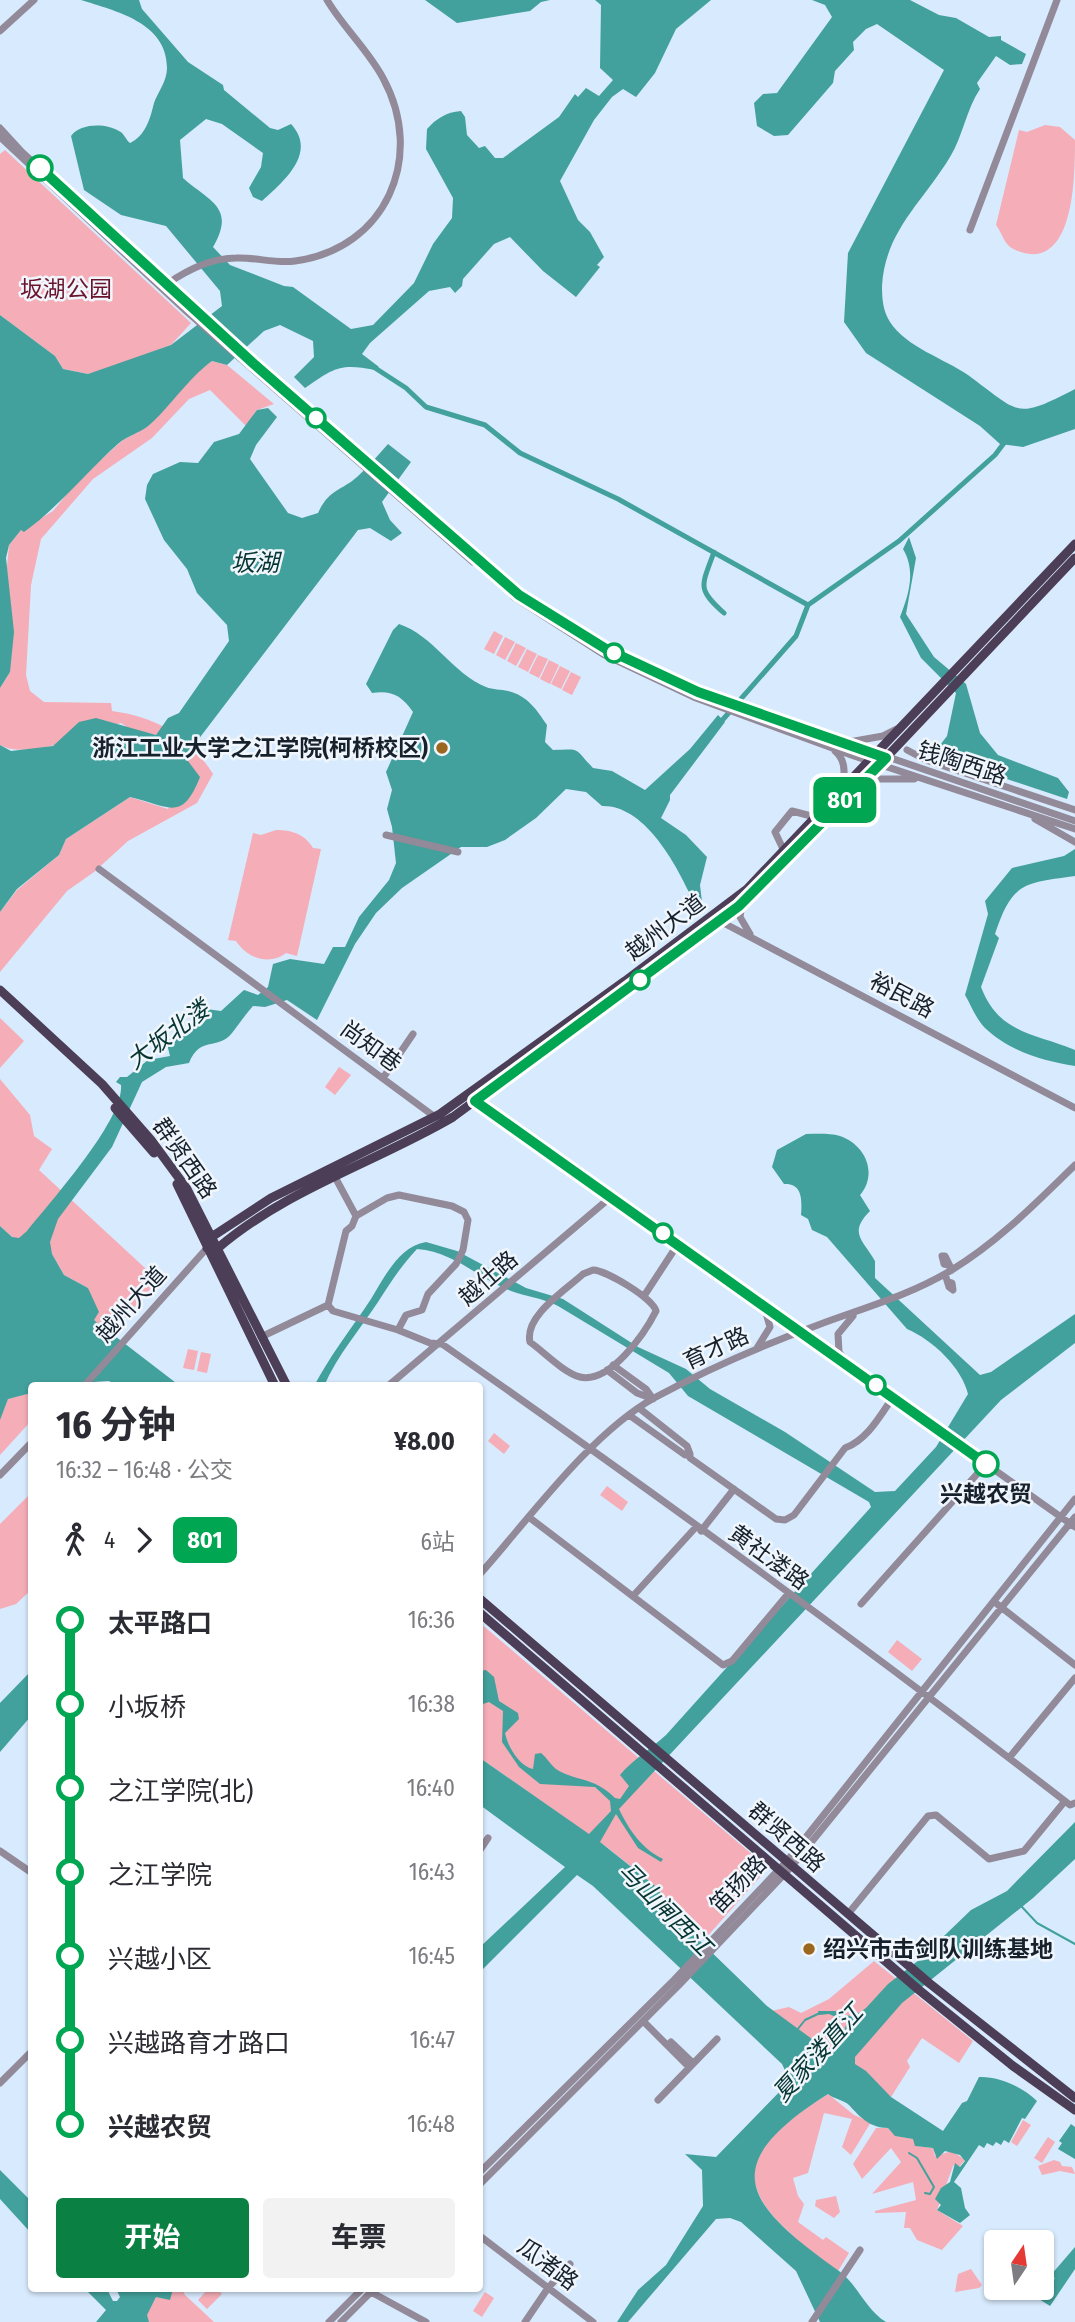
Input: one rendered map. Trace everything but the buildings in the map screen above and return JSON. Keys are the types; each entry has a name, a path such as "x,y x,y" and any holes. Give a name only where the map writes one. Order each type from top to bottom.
{"main road":[{"name":"越州大道","path":"715,918 743,902 860,785 1075,544"},
{"name":"越州大道","path":"959,673 1075,558"},
{"name":"越州大道","path":"218,1248 279,1205 415,1139 715,918 747,889 901,727 945,688"},
{"name":"群贤西路","path":"0,990 116,1104 187,1189 285,1382"},
{"name":"群贤西路","path":"0,998 116,1104"},
{"name":"越州大道","path":"207,1248 213,1236 290,1187 472,1098"},
{"name":"群贤西路","path":"127,1117 180,1188 273,1382"},
{"path":"207,1248 218,1248"},
{"name":"群贤西路","path":"483,1602 666,1765 786,1867 919,1990 1013,2066 1075,2110"},
{"name":"群贤西路","path":"483,1615 649,1750"},
{"name":"群贤西路","path":"786,1867 1075,2098"}],"street":[{"path":"0,31 34,0"},
{"path":"167,284 201,266 234,258 293,261 337,250 359,237 374,222 394,184 399,155 399,130 393,101 383,78 327,0"},
{"path":"970,230 1057,0"},
{"name":"钱陶西路","path":"0,128 167,284 187,307"},
{"name":"钱陶西路","path":"0,137 521,603 603,654 727,706 829,747 871,757 933,782 1075,829"},
{"name":"钱陶西路","path":"738,710 840,742 871,757"},
{"path":"840,742 861,743 901,727"},
{"path":"909,733 907,750 913,763 928,772"},
{"path":"829,747 840,755 845,770 841,789"},
{"path":"907,750 926,760 1075,810"},
{"name":"钱陶西路","path":"883,761 928,772 1075,821"},
{"path":"860,785 877,779 898,777 933,782"},
{"path":"784,851 775,832 792,811 815,817"},
{"path":"1022,811 1075,842"},
{"path":"386,835 458,852"},
{"name":"尚知巷","path":"99,869 435,1117"},
{"path":"743,902 740,917 744,929 761,943"},
{"name":"裕民路","path":"715,918 1075,1108"},
{"path":"383,1077 413,1034"},
{"path":"472,1098 1060,1518 1073,1523"},
{"name":"育才路","path":"483,1571 591,1448 639,1408 754,1351 800,1331 903,1295 948,1270 1011,1227 1075,1165"},
{"path":"335,1177 356,1216"},
{"path":"261,1337 328,1305 346,1231 352,1226 356,1216 387,1198 399,1195 452,1206 464,1212 468,1220 463,1250 456,1264 428,1294 422,1310 406,1315 398,1330"},
{"name":"越仕路","path":"393,1382 442,1344 612,1196"},
{"path":"644,1296 678,1244"},
{"name":"越州大道","path":"88,1382 207,1248"},
{"path":"600,1270 644,1296 655,1304 656,1311 636,1342 610,1368 588,1377 578,1377 530,1342 532,1324 583,1274 600,1270"},
{"path":"948,1270 949,1282"},
{"name":"黄社溇路","path":"328,1305 333,1311 398,1330 430,1343 442,1344 591,1448 1070,1803"},
{"path":"754,1351 770,1327 764,1305"},
{"path":"848,1366 839,1352 838,1334 857,1312"},
{"path":"610,1368 637,1393 653,1399"},
{"path":"639,1408 687,1446 690,1458 776,1520 785,1520 794,1515 845,1448 857,1444 893,1397"},
{"path":"629,1415 685,1455 690,1454"},
{"path":"0,1475 28,1446"},
{"path":"861,1604 986,1464"},
{"path":"633,1596 734,1489"},
{"name":"笛扬路","path":"483,2169 676,1982 786,1867 929,1697 1075,1499"},
{"path":"530,1518 723,1665 732,1661 789,1595"},
{"name":"笛扬路","path":"786,1867 922,1692 997,1604 1073,1523"},
{"path":"997,1604 1075,1665"},
{"path":"1009,1758 1075,1678"},
{"path":"848,1914 928,1816 936,1815 989,1859 1024,1851 1070,1803"},
{"path":"483,1846 488,1838"},
{"path":"0,1851 28,1871"},
{"name":"笛扬路","path":"483,2181 645,2019 676,1982"},
{"path":"645,2019 691,2065"},
{"path":"658,2100 717,2039"},
{"path":"0,2083 28,2055"},
{"name":"瓜渚路","path":"483,2238 593,2322"},
{"path":"813,2320 860,2250"},
{"path":"526,2322 548,2288 570,2264"},
{"path":"329,2322 359,2292"},
{"path":"341,2322 370,2292"},
{"path":"375,2292 426,2322"}],"green space":[{"path":"1045,125 1060,127 1075,140 1071,204 1061,235 1052,247 1041,253 1029,254 1010,247 996,225 1019,130 1027,132"},
{"name":"坂湖公园","path":"5,150 191,323 171,345 88,374 63,369 55,356 0,315 0,154"},
{"path":"212,361 227,365 274,404 257,410 246,426 210,390 189,399 152,438 93,479 41,539 31,585 26,675 30,691 44,702 111,703 112,711 143,718 170,730 193,749 213,774 197,803 128,841 94,872 67,891 0,972 0,912 17,890 59,855 66,839 130,797 168,809 190,751 161,729 156,735 130,729 121,723 43,748 12,749 0,745 0,688 10,672 6,576 9,545 21,530 53,511 80,478 123,440 147,427 191,377"},
{"path":"494,631 503,636 494,654 484,649"},
{"path":"505,637 515,642 505,660 496,655"},
{"path":"516,643 526,648 516,666 507,661"},
{"path":"527,649 537,654 528,672 518,667"},
{"path":"538,655 548,659 539,678 529,673"},
{"path":"549,660 559,665 550,684 540,679"},
{"path":"560,666 570,671 561,689 551,684"},
{"path":"571,672 581,677 572,695 562,690"},
{"path":"276,830 297,834 306,839 313,848 321,849 297,956 286,953 266,959 252,956 236,941 228,940 253,833 261,835"},
{"path":"0,1018 24,1041 0,1068"},
{"path":"339,1067 351,1075 335,1095 325,1087"},
{"path":"0,1079 30,1115 34,1136 52,1149 39,1170 158,1280 111,1334 94,1320 88,1288 64,1275 52,1254 12,1237 0,1226"},
{"path":"188,1349 198,1351 194,1370 183,1368"},
{"path":"201,1352 211,1354 207,1373 197,1371"},
{"path":"28,1394 28,1424 0,1455 0,1397"},
{"path":"494,1433 510,1446 504,1454 488,1441"},
{"path":"607,1486 628,1502 622,1511 600,1495"},
{"path":"28,1496 28,1593 16,1604 0,1609 0,1524"},
{"path":"483,1626 754,1856 761,1876 704,1940 654,1885 608,1848 483,1760"},
{"path":"897,1640 922,1659 912,1671 888,1652"},
{"path":"874,1961 973,2041 959,2063 922,2038 907,2061 910,2067 891,2097 771,2011 789,2007 801,2013 829,1999"},
{"path":"828,2094 854,2115 871,2122 851,2155 842,2147 852,2119 824,2113 808,2173 793,2178 798,2196 804,2204 798,2222 823,2240 826,2237 849,2253 838,2271 812,2253 767,2209 757,2189 754,2171 759,2154 770,2138 786,2123"},
{"path":"1023,2120 1031,2125 1017,2146 1011,2142"},
{"path":"876,2128 888,2128 896,2136 914,2139 916,2146 933,2148 935,2156 952,2151 965,2160 959,2167 956,2164 953,2166 937,2210 963,2226 942,2250 917,2240 910,2228 904,2228 906,2212 875,2213 916,2200 913,2182 872,2194 901,2162 891,2148 862,2179 853,2164"},
{"path":"1048,2137 1055,2142 1042,2163 1034,2158"},
{"path":"1054,2160 1062,2166 1072,2167 1075,2174 1060,2171 1042,2175 1038,2166"},
{"path":"836,2196 840,2212 834,2218 815,2206 816,2200"},
{"path":"971,2269 982,2285 979,2288 955,2292 958,2274"},
{"path":"167,2292 184,2292 214,2322 149,2322 146,2315 156,2297"},
{"path":"205,2292 222,2294 207,2309 198,2300"},
{"path":"485,2292 494,2298 482,2317 473,2311"}],"water":[{"path":"81,0 139,0 142,9 188,62 223,85 224,90 270,128 278,130 291,124 301,146 299,156 288,176 262,201 253,197 249,188 261,167 263,153 222,124 206,119 180,140 183,178 217,206 222,223 213,247 230,265 293,287 351,329 373,325 414,283 433,244 452,218 453,198 426,149 427,129 434,122 446,114 461,111 465,117 467,135 479,148 485,146 495,158 503,158 559,117 575,94 578,97 586,88 599,96 613,80 600,68 601,5 595,0 711,0 676,29 655,73 636,97 623,89 612,97 594,120 560,181 578,220 590,232 604,257 597,265 600,267 576,297 543,271 510,237 494,244 463,279 462,286 455,293 450,287 429,291 370,343 362,354 379,367 375,370 345,367 323,376 305,388 294,377 314,357 313,341 280,325 264,331 227,365 212,361 156,419 119,443 49,511 24,532 21,530 9,545 6,558 14,632 10,672 0,688 0,315 55,356 63,369 88,374 171,345 222,306 220,291 166,226 121,215 84,190 71,136 80,129 100,126 114,128 130,143 135,140 151,115 167,68 165,52 149,29 123,14"},
{"path":"425,0 550,0 541,2 530,11 457,23"},
{"path":"812,0 910,0 939,15 956,18 989,37 1001,36 1001,40 1026,54 1022,64 1010,65 996,56 977,83 980,89 954,149 907,218 890,249 882,286 883,300 890,322 906,339 959,369 1009,405 1029,408 1075,389 1075,429 1023,447 1000,444 980,426 866,353 844,322 848,253 944,70 877,24 866,29 853,42 854,50 835,71 833,83 788,135 774,136 757,126 754,103 763,94 777,93 832,17 825,5"},
{"name":"坂湖","path":"268,408 277,417 256,445 250,459 288,513 302,518 318,513 326,499 357,477 388,444 411,462 382,502 390,520 402,533 391,541 370,528 358,530 185,757 200,777 187,801 173,808 130,797 66,839 59,855 17,889 0,912 0,745 11,751 53,746 79,722 96,718 156,735 168,718 179,713 229,641 227,625 197,593 187,569 164,540 145,499 147,485 153,474 180,462 198,463 214,442 239,434 257,410"},
{"path":"909,537 916,558 906,614 934,657 966,684 980,733 998,755 1058,778 1069,792 1067,799 941,757 937,749 947,736 956,693 921,658 900,617 910,583 909,566 903,549"},
{"path":"399,624 411,629 474,681 489,688 515,693 526,700 547,725 545,742 553,750 576,751 593,768 612,771 645,790 690,749 718,715 725,722 670,795 661,818 686,835 707,857 700,885 702,902 690,910 686,900 689,892 665,850 655,836 631,814 602,806 586,792 566,789 536,818 505,840 487,847 461,847 402,888 376,913 355,944 317,1020 287,1000 265,1007 253,1006 227,1038 198,1049 189,1063 166,1067 142,1082 112,1147 58,1219 50,1242 52,1254 64,1275 88,1288 99,1312 94,1320 175,1382 28,1382 28,1394 8,1399 0,1420 0,1226 12,1237 19,1238 68,1181 111,1118 119,1100 121,1085 116,1082 120,1077 127,1077 148,1060 170,1056 167,1044 170,1039 184,1034 199,1008 221,1011 244,990 258,995 268,987 273,964 290,959 324,964 333,947 345,947 359,917 389,880 396,863 387,809 392,790 386,772 413,712 396,695 372,693 366,684 393,630"},
{"path":"1075,849 1075,876 1043,881 1022,888 1007,904 995,934 999,938 981,987 989,1003 1008,1023 1019,1030 1075,1050 1075,1066 1039,1058 994,1036 976,1016 965,995 988,914 985,901 1012,868 1064,856"},
{"path":"806,1134 840,1136 857,1146 868,1169 868,1178 860,1195 870,1211 863,1219 859,1231 862,1242 875,1261 875,1278 980,1375 991,1372 1075,1314 1075,1343 1001,1400 619,1809 637,1838 663,1859 661,1862 638,1848 616,1814 600,1842 654,1885 701,1942 767,2006 831,2053 841,2041 847,2022 829,2014 819,2015 818,2011 835,2011 853,2017 866,2008 888,1984 919,1960 971,1910 1007,1891 1075,1822 1075,1859 1033,1898 902,2003 855,2057 855,2064 866,2071 891,2097 943,2131 962,2103 967,2101 979,2077 1010,2083 1037,2101 1025,2119 1022,2118 1009,2143 1004,2140 1001,2145 996,2142 993,2146 987,2143 984,2148 979,2145 954,2182 961,2188 965,2208 970,2215 960,2223 937,2210 941,2205 935,2199 941,2188 950,2182 955,2163 960,2167 965,2161 960,2155 945,2151 937,2159 933,2148 915,2146 913,2139 895,2136 888,2128 871,2124 847,2103 828,2094 792,2120 768,2143 757,2164 756,2184 764,2205 807,2247 846,2277 872,2311 886,2322 820,2322 796,2271 741,2222 730,2218 716,2219 628,2322 617,2322 638,2290 666,2265 703,2206 702,2170 685,2154 716,2157 790,2081 782,2064 593,1886 577,1875 483,1969 483,1944 565,1867 483,1807 483,1760 589,1834 611,1811 610,1801 595,1787 540,1784 519,1767 502,1742 503,1711 489,1702 483,1704 483,1670 494,1677 499,1701 518,1713 519,1719 505,1733 511,1750 523,1764 533,1769 535,1754 541,1753 556,1769 599,1786 620,1799 629,1786 620,1775 666,1735 871,1507 869,1502 688,1396 669,1373 558,1306 499,1286 454,1260 431,1251 417,1249 411,1255 342,1353 326,1382 316,1382 397,1259 415,1245 426,1242 457,1251 526,1288 563,1299 638,1347 686,1369 710,1389 785,1432 875,1492 895,1491 936,1447 968,1394 965,1384 945,1356 927,1340 907,1329 827,1237 812,1230 808,1219 801,1215 798,1190 795,1186 784,1184 772,1167 777,1150"},
{"path":"28,1674 28,1719 0,1752 0,1703"},
{"path":"1071,2124 1075,2127 1075,2159 1058,2149 1062,2143 1059,2141"},
{"path":"0,2170 28,2198 28,2230 0,2199"},
{"path":"1075,2247 1075,2269 1050,2306 1041,2300 1054,2300 1054,2271"},
{"path":"88,2292 108,2292 113,2301 117,2301 120,2297 118,2292 172,2292 170,2300 156,2297 147,2315 149,2322 96,2322 106,2310"}],"waterway":[{"path":"372,366 406,388 426,407 485,425 520,453 618,499 808,605"},
{"path":"719,724 796,636 808,605 899,541 995,455 1007,439"},
{"path":"714,552 704,586 709,598 724,613"},
{"path":"1022,1907 1037,1923 1075,1944"},
{"name":"夏家溇直江","path":"797,2030 805,2020 820,2013"},
{"path":"909,2153 917,2158 934,2187 930,2194 925,2193"}],"bus line":[{"name":"801","path":"40,168 254,364 519,595 606,649 698,692 886,758 739,906 475,1101 986,1464"}],"place":[{"name":"浙江工业大学之江学院(柯桥校区)","path":"442,748"},
{"name":"兴越农贸","path":"986,1464"},
{"name":"绍兴市击剑队训练基地","path":"809,1949"}],"water label":[{"name":"大坂北溇","path":"168,1035"},
{"name":"马山闸西江","path":"665,1909"}]}
